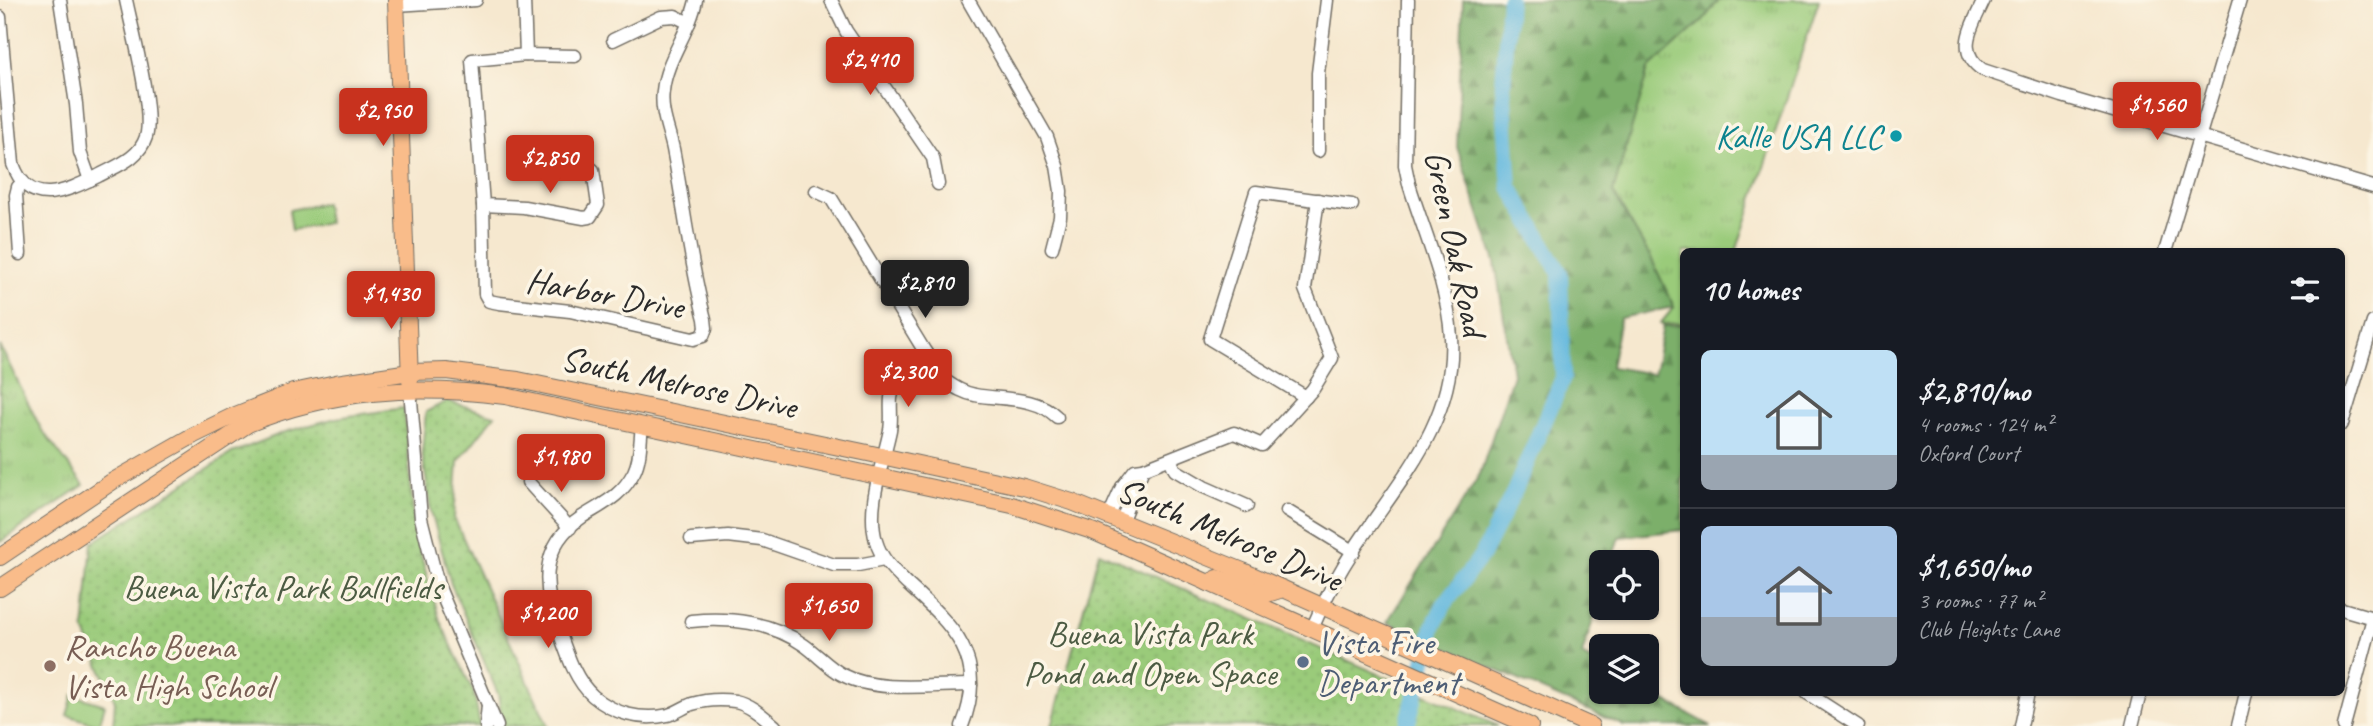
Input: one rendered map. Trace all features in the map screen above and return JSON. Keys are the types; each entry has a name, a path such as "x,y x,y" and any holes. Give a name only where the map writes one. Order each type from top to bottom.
{"main road":[{"path":"396,3 410,389"},
{"name":"South Melrose Drive","path":"0,557 113,481 233,416 293,392 410,372 446,371 518,380 1024,487 1072,502 1283,589 1591,726"},
{"name":"South Melrose Drive","path":"0,588 248,424 272,414 369,392 410,389 462,391 505,396 642,425 1012,505 1054,517 1092,531 1530,726"},
{"path":"1208,583 1218,578 1267,594 1283,589"}],"street":[{"path":"60,0 76,104 80,152 90,180"},
{"path":"0,18 15,170 23,181 38,191 53,194 90,180 132,157 142,147 147,135 148,114 126,0"},
{"path":"396,3 476,0"},
{"path":"524,0 526,55"},
{"name":"Harbor Drive","path":"575,56 526,55 472,60 483,205 485,293 489,300 570,311 693,339 703,336 705,319 664,115 662,93 696,0"},
{"path":"831,0 845,31 933,159 938,184"},
{"path":"968,0 1047,137 1057,166 1061,191 1060,217 1052,248"},
{"path":"1318,151 1318,73 1327,0"},
{"name":"Green Oak Road","path":"1312,629 1344,565 1420,452 1436,423 1447,385 1451,355 1448,306 1405,165 1408,0"},
{"path":"1984,0 1970,30 1968,56 1972,63 1983,70 2200,138 2373,187"},
{"path":"2166,248 2240,0"},
{"path":"613,40 661,16 675,16 689,23"},
{"path":"483,205 524,207 590,217 598,205 593,170 574,157"},
{"path":"20,254 16,195 23,181"},
{"path":"816,191 831,198 941,378 961,391 1036,404 1049,409 1057,417"},
{"path":"1306,397 1210,339 1256,192 1352,205"},
{"path":"1115,519 1143,469 1234,433 1262,445 1306,397 1332,358 1306,289 1318,200"},
{"path":"2345,414 2373,322"},
{"path":"926,353 915,359 900,374 891,396 891,427 874,512 874,533 884,560 945,620 962,642 970,669 971,685 967,714 962,726"},
{"path":"410,389 421,518 438,585 497,726"},
{"path":"642,425 638,461 627,482 611,501 581,518 570,528 552,552 546,589 551,610 573,667 586,690 605,706 636,718 669,715 692,704 719,700 737,702 758,712 775,726"},
{"path":"1170,459 1175,470 1204,487 1247,506"},
{"path":"528,482 570,528"},
{"path":"1287,511 1354,552"},
{"path":"691,539 728,537 762,540 834,565 858,565 884,560"},
{"path":"2344,726 2373,618 2345,610"},
{"path":"691,621 715,618 750,622 768,628 802,643 841,675 871,685 971,685"},
{"path":"1813,696 1858,726"},
{"path":"2021,726 2027,696"},
{"path":"2132,726 2139,696"},
{"path":"2238,726 2245,696"},
{"path":"486,726 488,705"}],"green space":[{"path":"1463,0 1719,0 1703,20 1649,69 1613,192 1652,260 1674,307 1620,318 1611,367 1654,374 1663,326 1680,325 1680,530 1619,537 1615,550 1589,550 1589,620 1593,620 1582,655 1589,659 1589,704 1659,704 1659,698 1711,726 1624,726 1387,622 1480,474 1513,374 1495,262 1457,147"},
{"path":"1719,0 1819,0 1737,248 1680,248 1680,323 1660,324 1674,307 1652,260 1612,192 1649,69 1703,20"},
{"path":"325,203 328,223 292,230 289,210"},
{"path":"0,346 41,429 84,485 0,542"},
{"path":"447,401 495,415 458,462 454,518 548,726 503,726 498,694 451,584 431,511 422,452 426,412"},
{"name":"Buena Vista Park Ballfields","path":"404,408 415,535 440,621 474,693 480,726 113,726 115,701 84,630 92,543 232,453 285,432 336,418"},
{"name":"Buena Vista Park Pond and Open Space","path":"1099,552 1498,726 1052,726"},
{"path":"73,695 105,705 99,725 67,715"}],"waterway":[{"path":"1407,726 1433,627 1444,605 1482,555 1515,490 1563,378 1560,273 1510,187 1503,86 1509,0"}],"place":[{"name":"Kalle USA LLC","path":"1896,136"},
{"name":"Vista Fire Department","path":"1303,662"},
{"name":"Rancho Buena Vista High School","path":"50,666"}]}
